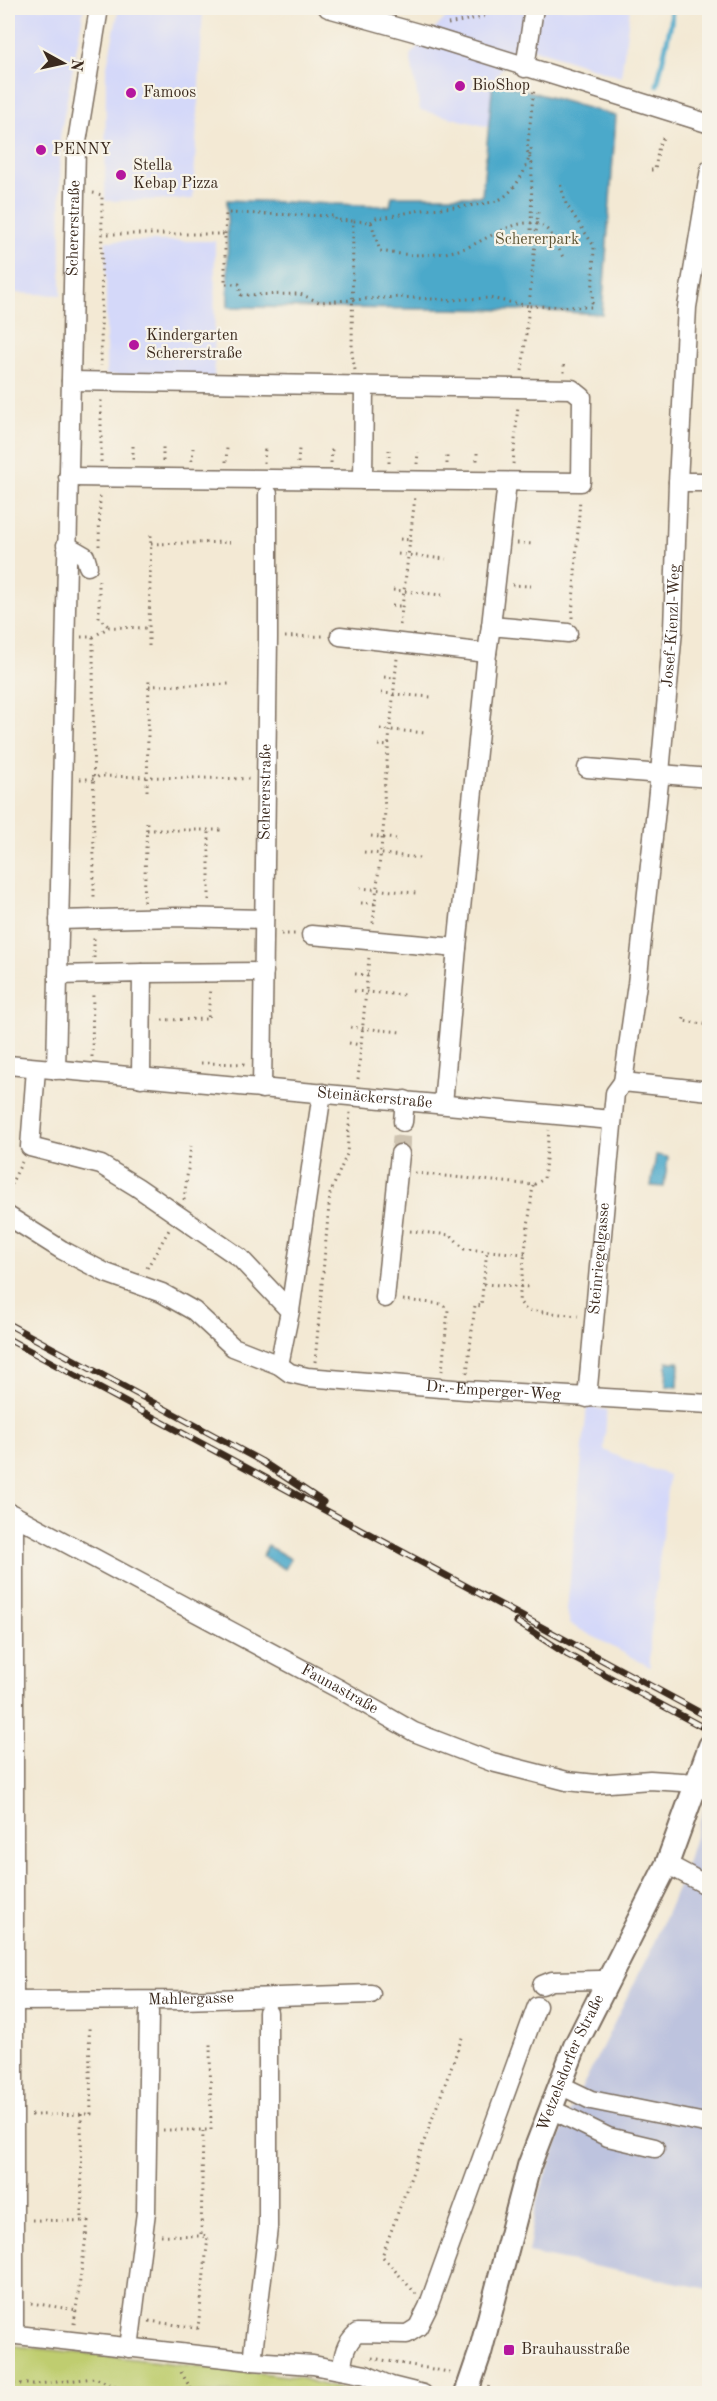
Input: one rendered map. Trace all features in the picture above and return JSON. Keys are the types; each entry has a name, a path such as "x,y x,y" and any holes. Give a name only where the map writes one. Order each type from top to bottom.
{"main road":[{"name":"Wetzelsdorfer Straße","path":"466,2394 480,2353 529,2166 575,2046 667,1864 710,1746"}],"street":[{"name":"Schererstraße","path":"56,1070 76,148 99,8"},
{"path":"525,68 534,8"},
{"path":"340,9 710,124"},
{"name":"Josef-Kienzl-Weg","path":"623,1082 637,984 673,630 687,307 710,169"},
{"path":"68,477 581,482 582,398 572,389 71,381"},
{"path":"360,387 363,480"},
{"path":"443,1104 488,653 509,482"},
{"path":"678,482 710,482"},
{"name":"Schererstraße","path":"262,1089 267,779 268,494"},
{"path":"66,545 85,556 88,566"},
{"path":"491,626 568,633"},
{"path":"339,636 488,653"},
{"path":"587,768 710,778"},
{"path":"59,920 209,918 264,926"},
{"path":"311,935 457,948"},
{"path":"58,975 264,972"},
{"path":"141,1078 142,973"},
{"name":"Steinäckerstraße","path":"8,1065 612,1120"},
{"path":"36,1069 30,1147 101,1165 137,1187 240,1258 290,1311"},
{"path":"612,1120 615,1093 623,1082 710,1091"},
{"path":"285,1369 290,1311 322,1093"},
{"path":"403,1122 405,1100"},
{"name":"Steinriegelgasse","path":"587,1398 612,1120"},
{"path":"385,1298 399,1163"},
{"name":"Dr.-Emperger-Weg","path":"8,1216 106,1274 162,1293 194,1311 233,1347 285,1369 314,1378 465,1390 710,1404"},
{"path":"10,1513 10,1917 13,2001 14,2220 14,2301 11,2334 252,2361 313,2365 343,2362 391,2386 423,2394"},
{"name":"Faunastraße","path":"10,1513 341,1689 414,1732 492,1761 567,1781 596,1784 650,1780 697,1783"},
{"path":"667,1864 710,1887"},
{"path":"542,1985 564,1981 600,1980 607,1983"},
{"name":"Mahlergasse","path":"13,2001 182,2000 371,1994"},
{"path":"343,2362 349,2340 357,2333 407,2334 418,2326 428,2307 537,2006"},
{"path":"129,2348 144,2235 149,2012"},
{"path":"252,2361 268,2228 268,2012"},
{"path":"560,2085 591,2100 710,2124"},
{"path":"551,2109 608,2137 655,2148"}],"path":[{"path":"447,24 487,16"},
{"path":"509,482 537,231 534,222 532,164 527,150 534,89"},
{"path":"651,170 655,170 659,145 663,138"},
{"path":"532,144 530,157 507,194 496,201 420,210 376,218 371,222 335,220 335,216 226,213 225,284 239,284 241,295 300,294 319,302 399,297 448,300 489,298 529,304 592,306 594,246 566,204 560,183"},
{"path":"531,236 538,212"},
{"path":"353,221 352,354 360,387"},
{"path":"371,222 380,251 404,255 438,254 463,249 505,228 534,222 550,231 563,257"},
{"path":"102,234 225,234"},
{"path":"568,633 571,628 581,482"},
{"path":"149,646 151,534"},
{"path":"400,539 411,540"},
{"path":"151,544 230,542"},
{"path":"398,554 446,558"},
{"path":"393,590 442,595"},
{"path":"392,606 403,606"},
{"path":"65,637 93,637 109,627 149,628"},
{"path":"268,638 339,636"},
{"path":"91,1073 95,779 93,775 93,637"},
{"path":"147,791 149,677"},
{"path":"384,677 395,678"},
{"path":"149,686 229,684"},
{"path":"381,693 431,697"},
{"path":"380,729 426,733"},
{"path":"314,1378 330,1194 346,1154 363,1028 389,746 378,745"},
{"path":"62,779 95,779 99,776 267,779"},
{"path":"144,918 147,822"},
{"path":"147,830 224,830"},
{"path":"209,830 209,918"},
{"path":"371,836 396,839"},
{"path":"364,852 420,858"},
{"path":"360,888 416,893"},
{"path":"361,903 375,904"},
{"path":"264,926 311,935"},
{"path":"162,1020 208,1019 210,973"},
{"path":"355,974 368,975"},
{"path":"354,991 405,994"},
{"path":"684,1018 683,1021 710,1024"},
{"path":"350,1027 401,1032"},
{"path":"349,1043 361,1045"},
{"path":"197,1063 262,1064"},
{"path":"399,1163 533,1185 544,1179 550,1116"},
{"path":"8,1190 30,1147"},
{"path":"533,1185 519,1301 526,1310 594,1318"},
{"path":"392,1229 451,1235 464,1249 525,1254"},
{"path":"465,1390 475,1305 481,1306 488,1250"},
{"path":"484,1284 531,1287"},
{"path":"385,1298 442,1304 448,1310 440,1388"},
{"path":"12,2104 91,2114 89,2026"},
{"path":"428,2307 382,2256 463,2035"},
{"path":"147,2130 211,2130 210,2042"},
{"path":"81,2114 82,2221"},
{"path":"201,2236 202,2131"},
{"path":"14,2220 88,2222 73,2327"},
{"path":"134,2318 198,2328 208,2237 144,2235"},
{"path":"14,2301 77,2310"},
{"path":"343,2362 408,2363 440,2372 451,2371"},
{"path":"180,2370 192,2394"},
{"path":"8,2384 37,2384 95,2378 125,2390 145,2394"},
{"path":"488,2387 501,2392"},
{"path":"178,2394 188,2392 192,2394"}],"shaded area":[{"path":"8,8 84,8 60,137 61,295 15,293 14,204 8,203"},
{"path":"119,8 203,8 193,199 105,201 106,71"},
{"path":"455,8 630,8 621,77 519,44 493,81 489,127 420,110 410,55"},
{"path":"106,241 215,241 214,378 106,375"},
{"path":"587,1406 607,1410 604,1450 669,1475 650,1641 650,1667 570,1624 567,1610"},
{"path":"709,1791 709,2289 528,2253 537,2200 567,2117 649,1954 684,1873"}],"green space":[{"path":"8,2345 296,2377 352,2393 8,2393"}],"water":[{"name":"Schererpark","path":"493,81 616,116 602,314 528,310 228,307 227,200 390,206 392,196 482,196"},
{"path":"656,1155 668,1157 664,1187 651,1186"},
{"path":"667,1362 679,1362 678,1387 666,1386"},
{"path":"268,1546 291,1559 285,1569 262,1556"}],"waterway":[{"path":"657,85 671,23 672,8"}],"tunnel":[{"path":"400,1154 403,1122"}],"railway":[{"path":"8,1324 261,1461 323,1502"},
{"path":"8,1339 710,1718"},
{"path":"517,1622 568,1655 710,1731"}],"place":[{"name":"BioShop","path":"460,86"},
{"name":"Famoos","path":"131,93"},
{"name":"PENNY","path":"41,150"},
{"name":"Stella Kebap Pizza","path":"121,175"},
{"name":"Kindergarten Schererstraße","path":"134,345"},
{"name":"Brauhausstraße","path":"509,2350"}]}
